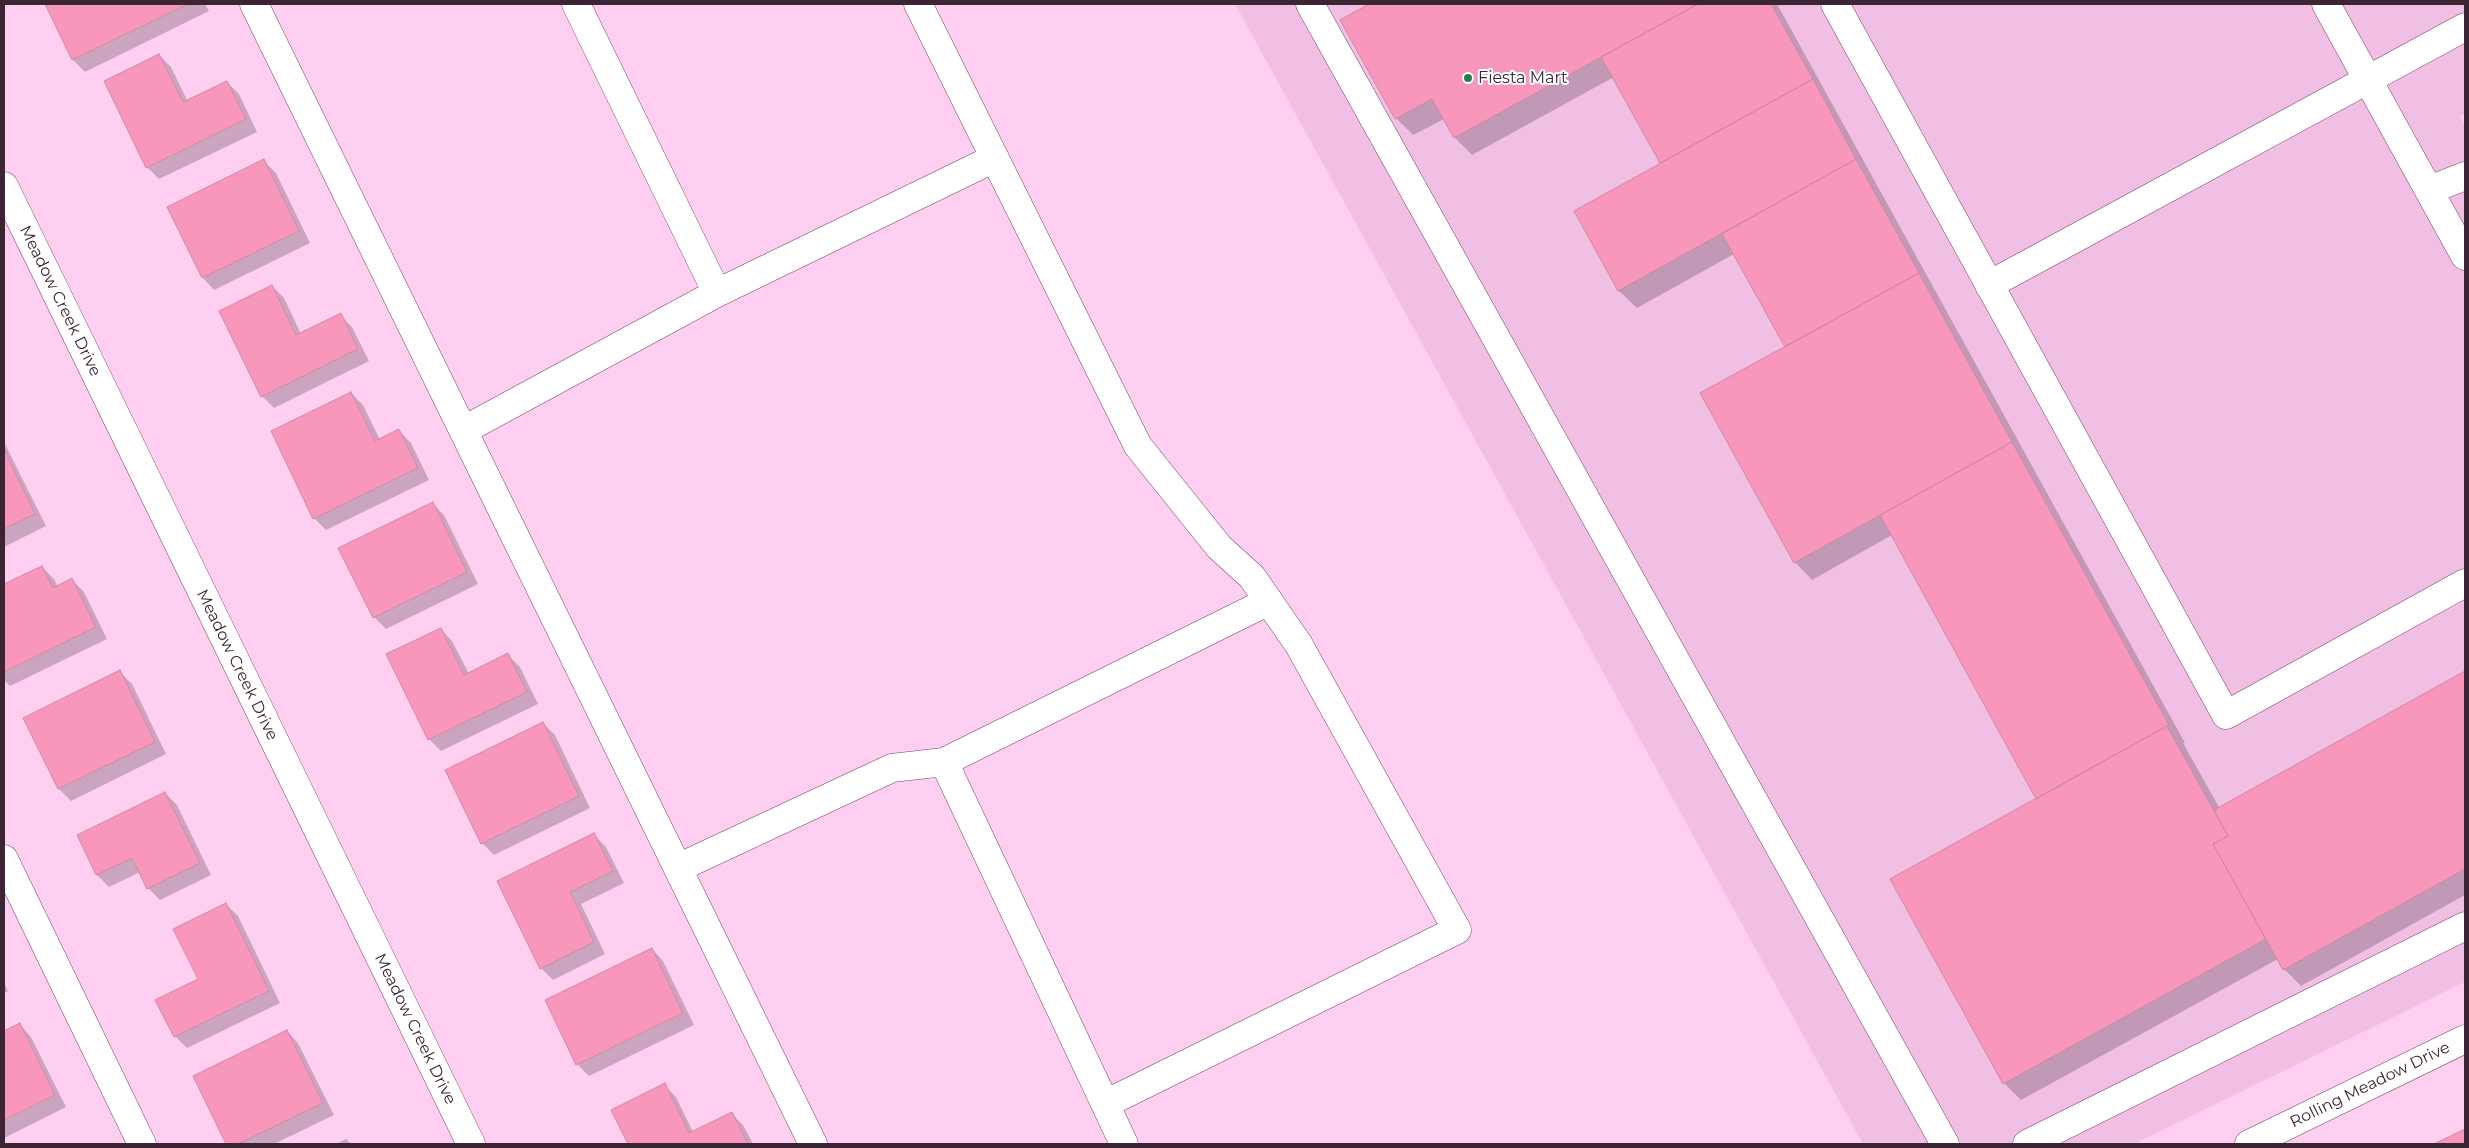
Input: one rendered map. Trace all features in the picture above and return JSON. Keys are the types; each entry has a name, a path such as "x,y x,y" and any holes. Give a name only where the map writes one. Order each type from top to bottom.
{"street":[{"path":"254,4 813,1144"},
{"path":"576,4 717,294"},
{"path":"918,4 1138,446 1219,547 1252,577 1299,645 1457,930 1105,1104"},
{"path":"1310,4 1945,1144"},
{"path":"1834,4 2226,714 2465,583"},
{"path":"2326,4 2465,256"},
{"path":"1989,285 2465,27"},
{"path":"464,430 717,294 995,158"},
{"path":"2429,190 2465,176"},
{"name":"Meadow Creek Drive","path":"4,186 471,1144"},
{"path":"678,868 892,768 944,762 1269,601"},
{"path":"944,762 1124,1144"},
{"path":"4,860 142,1144"},
{"path":"2027,1144 2465,926"},
{"name":"Rolling Meadow Drive","path":"2250,1144 2465,1038"}],"shaded area":[{"path":"1235,4 2465,4 2465,113 2460,117 2465,127 2465,982 2134,1144 1863,1144"}],"building":[{"path":"45,4 188,4 72,60"},
{"name":"Fiesta Mart","path":"1369,4 1698,4 1454,138 1432,99 1395,119 1340,20"},
{"path":"1698,4 1771,4 1813,79 1660,163 1601,57"},
{"path":"159,54 183,102 227,81 246,119 146,168 104,81"},
{"path":"1813,79 1856,159 1618,291 1574,211"},
{"path":"264,159 299,231 202,278 167,207"},
{"path":"1856,159 1919,273 1785,347 1722,234"},
{"path":"1919,273 2012,442 1794,563 1700,393"},
{"path":"272,285 296,335 341,313 358,349 261,397 219,311"},
{"path":"351,392 375,441 399,429 418,468 313,519 271,431"},
{"path":"2012,442 2169,725 2036,799 1880,515"},
{"path":"4,449 35,514 4,529"},
{"path":"433,502 467,572 373,618 338,548"},
{"path":"42,566 53,588 72,578 96,627 4,672 4,584"},
{"path":"441,628 464,675 508,653 527,692 428,740 386,654"},
{"path":"120,670 155,742 58,789 23,718"},
{"path":"2465,671 2465,869 2283,970 2213,844 2228,836 2214,810"},
{"path":"543,722 579,796 481,844 445,770"},
{"path":"2167,726 2228,836 2213,844 2266,939 2003,1084 1890,879"},
{"path":"165,792 200,863 147,889 132,858 96,875 77,835"},
{"path":"594,833 613,871 570,892 594,942 540,969 497,881"},
{"path":"226,903 269,991 174,1037 155,1000 198,979 173,929"},
{"path":"652,948 683,1013 576,1065 545,1000"},
{"path":"20,1023 55,1095 4,1120 4,1031"},
{"path":"287,1030 323,1103 238,1144 226,1144 193,1076"},
{"path":"665,1083 689,1133 732,1112 748,1144 628,1144 611,1110"},
{"path":"2465,1129 2465,1144 2434,1144"}],"place":[{"name":"Fiesta Mart","path":"1468,78"}]}
